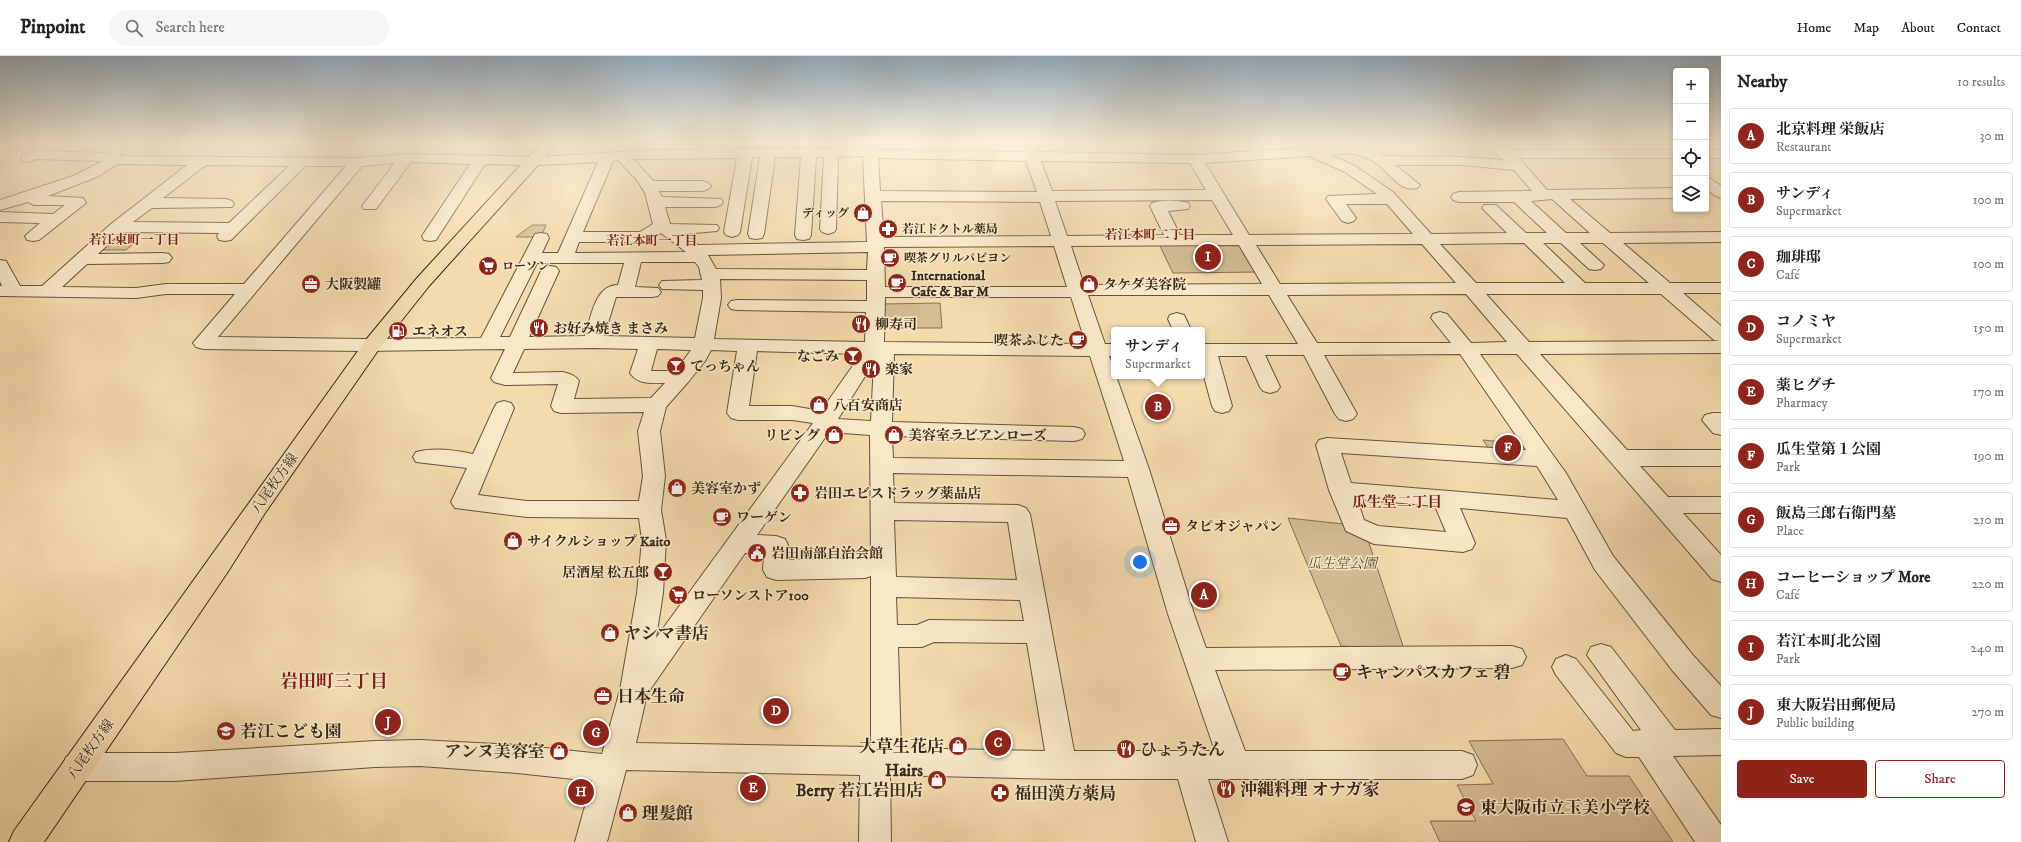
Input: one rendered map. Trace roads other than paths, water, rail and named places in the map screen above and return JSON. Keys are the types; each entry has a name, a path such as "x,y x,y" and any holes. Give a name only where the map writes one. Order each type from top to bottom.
{"main road":[{"name":"八尾枚方線","path":"25,842 218,566 256,507 372,345 422,282 513,181"}],"street":[{"path":"0,217 11,202 71,181"},
{"path":"46,292 117,227 174,181"},
{"path":"117,227 229,232 282,181"},
{"path":"344,181 248,289 203,343 372,345 592,342 704,343 879,348 1105,349"},
{"path":"370,206 390,181"},
{"path":"430,236 466,181"},
{"path":"564,258 596,181"},
{"path":"591,842 634,690 650,593 654,540 648,510 654,476 649,431 656,405 698,357 704,343 712,298 707,266 698,254 664,227 653,193 642,181"},
{"path":"732,232 740,181"},
{"path":"756,234 764,181"},
{"path":"802,235 807,181"},
{"path":"828,229 830,181"},
{"path":"872,181 879,348 884,636 880,761 875,842"},
{"path":"1040,181 1062,240 1078,291 1105,349 1111,371"},
{"path":"1208,181 1312,350 1346,414"},
{"path":"1368,181 1392,199 1721,572"},
{"path":"1406,181 1412,185"},
{"path":"1478,181 1525,238 1580,288"},
{"path":"1533,181 1549,195 1607,238 1721,336"},
{"path":"1709,184 1721,193"},
{"path":"648,186 702,186"},
{"path":"1485,190 1462,197 1485,190 1513,202 1563,238 1595,265"},
{"path":"1709,193 1721,193"},
{"path":"1513,202 1549,195 1672,198"},
{"path":"873,196 1047,200 1220,200"},
{"path":"1348,218 1334,200 1392,199"},
{"path":"1047,200 1158,207 1220,200"},
{"path":"11,202 77,201 78,203 33,236"},
{"path":"656,202 714,202"},
{"path":"1709,202 1721,202"},
{"path":"148,203 226,204"},
{"path":"1158,207 1174,240"},
{"path":"0,217 57,219"},
{"path":"573,237 643,237 664,227 711,228"},
{"path":"530,258 634,257 875,244 1062,240 1721,237"},
{"path":"488,343 541,238"},
{"path":"625,290 634,257"},
{"path":"82,259 163,258"},
{"path":"0,265 7,291 136,293 166,289 248,289"},
{"path":"550,271 501,378 563,378 570,381 561,406 656,405"},
{"path":"592,342 608,294 614,290 625,290 628,292 660,289 710,279 876,291 1721,288"},
{"path":"737,305 876,291"},
{"path":"1440,318 1467,350 1558,479 1604,563 1687,667 1721,706"},
{"path":"649,343 640,373 647,377 682,377"},
{"path":"748,344 738,413 792,413 825,422 881,429 1074,434"},
{"path":"1205,350 1467,350 1721,347"},
{"path":"634,690 879,348"},
{"path":"1254,350 1270,387"},
{"path":"1205,353 1222,406"},
{"path":"1113,379 1181,614 1235,766"},
{"path":"504,408 463,502 527,509 648,510"},
{"path":"1721,420 1713,420 1721,428"},
{"path":"1444,499 1463,543 1374,535 1354,525 1327,445 1545,460"},
{"path":"424,457 456,458 481,463"},
{"path":"1621,458 1721,458"},
{"path":"881,465 1138,469"},
{"path":"1341,490 1575,510"},
{"path":"1663,505 1721,505"},
{"path":"882,511 1018,514 1062,764"},
{"path":"738,544 776,545 776,570 865,568"},
{"path":"883,587 1032,590"},
{"path":"884,636 922,636 929,631 1039,632"},
{"path":"1601,655 1658,745 1714,842"},
{"path":"1196,659 1512,657"},
{"path":"1566,667 1626,744 1658,745 1721,742"},
{"path":"77,767 175,767 352,755 420,753 614,763 880,761 1235,766 1462,766"},
{"path":"1189,765 1212,842"}],"place":[{"name":"ディッグ","path":"863,213"},
{"name":"若江ドクトル薬局","path":"888,229"},
{"name":"若江本町北公園","path":"1208,257"},
{"name":"喫茶グリルパピヨン","path":"890,258"},
{"name":"ローソン","path":"488,266"},
{"name":"International Cafe & Bar M","path":"897,283"},
{"name":"大阪製罐","path":"311,284"},
{"name":"タケダ美容院","path":"1089,284"},
{"name":"柳寿司","path":"861,324"},
{"name":"お好み焼き まさみ","path":"539,328"},
{"name":"エネオス","path":"398,331"},
{"name":"喫茶ふじた","path":"1078,340"},
{"name":"なごみ","path":"853,356"},
{"name":"てっちゃん","path":"676,366"},
{"name":"楽家","path":"871,369"},
{"name":"八百安商店","path":"819,405"},
{"name":"サンディ","path":"1158,407"},
{"name":"リビング","path":"834,435"},
{"name":"美容室ラビアンローズ","path":"894,435"},
{"name":"瓜生堂第１公園","path":"1508,448"},
{"name":"美容室かず","path":"677,488"},
{"name":"岩田エビスドラッグ薬品店","path":"800,493"},
{"name":"ワーゲン","path":"722,517"},
{"name":"タピオジャパン","path":"1171,526"},
{"name":"サイクルショップ Kaito","path":"513,541"},
{"name":"岩田南部自治会館","path":"757,553"},
{"name":"居酒屋 松五郎","path":"663,572"},
{"name":"ローソンストア100","path":"678,595"},
{"name":"北京料理 栄飯店","path":"1204,595"},
{"name":"ヤシマ書店","path":"610,633"},
{"name":"キャンパスカフェ 碧","path":"1342,672"},
{"name":"日本生命","path":"603,696"},
{"name":"コノミヤ","path":"776,711"},
{"name":"東大阪岩田郵便局","path":"388,722"},
{"name":"若江こども園","path":"226,731"},
{"name":"飯島三郎右衛門墓","path":"596,733"},
{"name":"珈琲邸","path":"998,743"},
{"name":"大草生花店","path":"958,746"},
{"name":"ひょうたん","path":"1126,749"},
{"name":"アンヌ美容室","path":"559,751"},
{"name":"Hairs Berry 若江岩田店","path":"937,780"},
{"name":"薬ヒグチ","path":"753,788"},
{"name":"沖縄料理 オナガ家","path":"1226,789"},
{"name":"コーヒーショップ More","path":"581,792"},
{"name":"福田漢方薬局","path":"1000,793"},
{"name":"東大阪市立玉美小学校","path":"1466,807"},
{"name":"理髪館","path":"628,813"}],"district":[{"name":"若江本町二丁目","path":"1150,234"},
{"name":"若江東町一丁目","path":"134,239"},
{"name":"若江本町一丁目","path":"652,240"},
{"name":"瓜生堂二丁目","path":"1397,502"},
{"name":"岩田町三丁目","path":"334,681"}],"park label":[{"name":"瓜生堂公園","path":"1342,563"}]}
